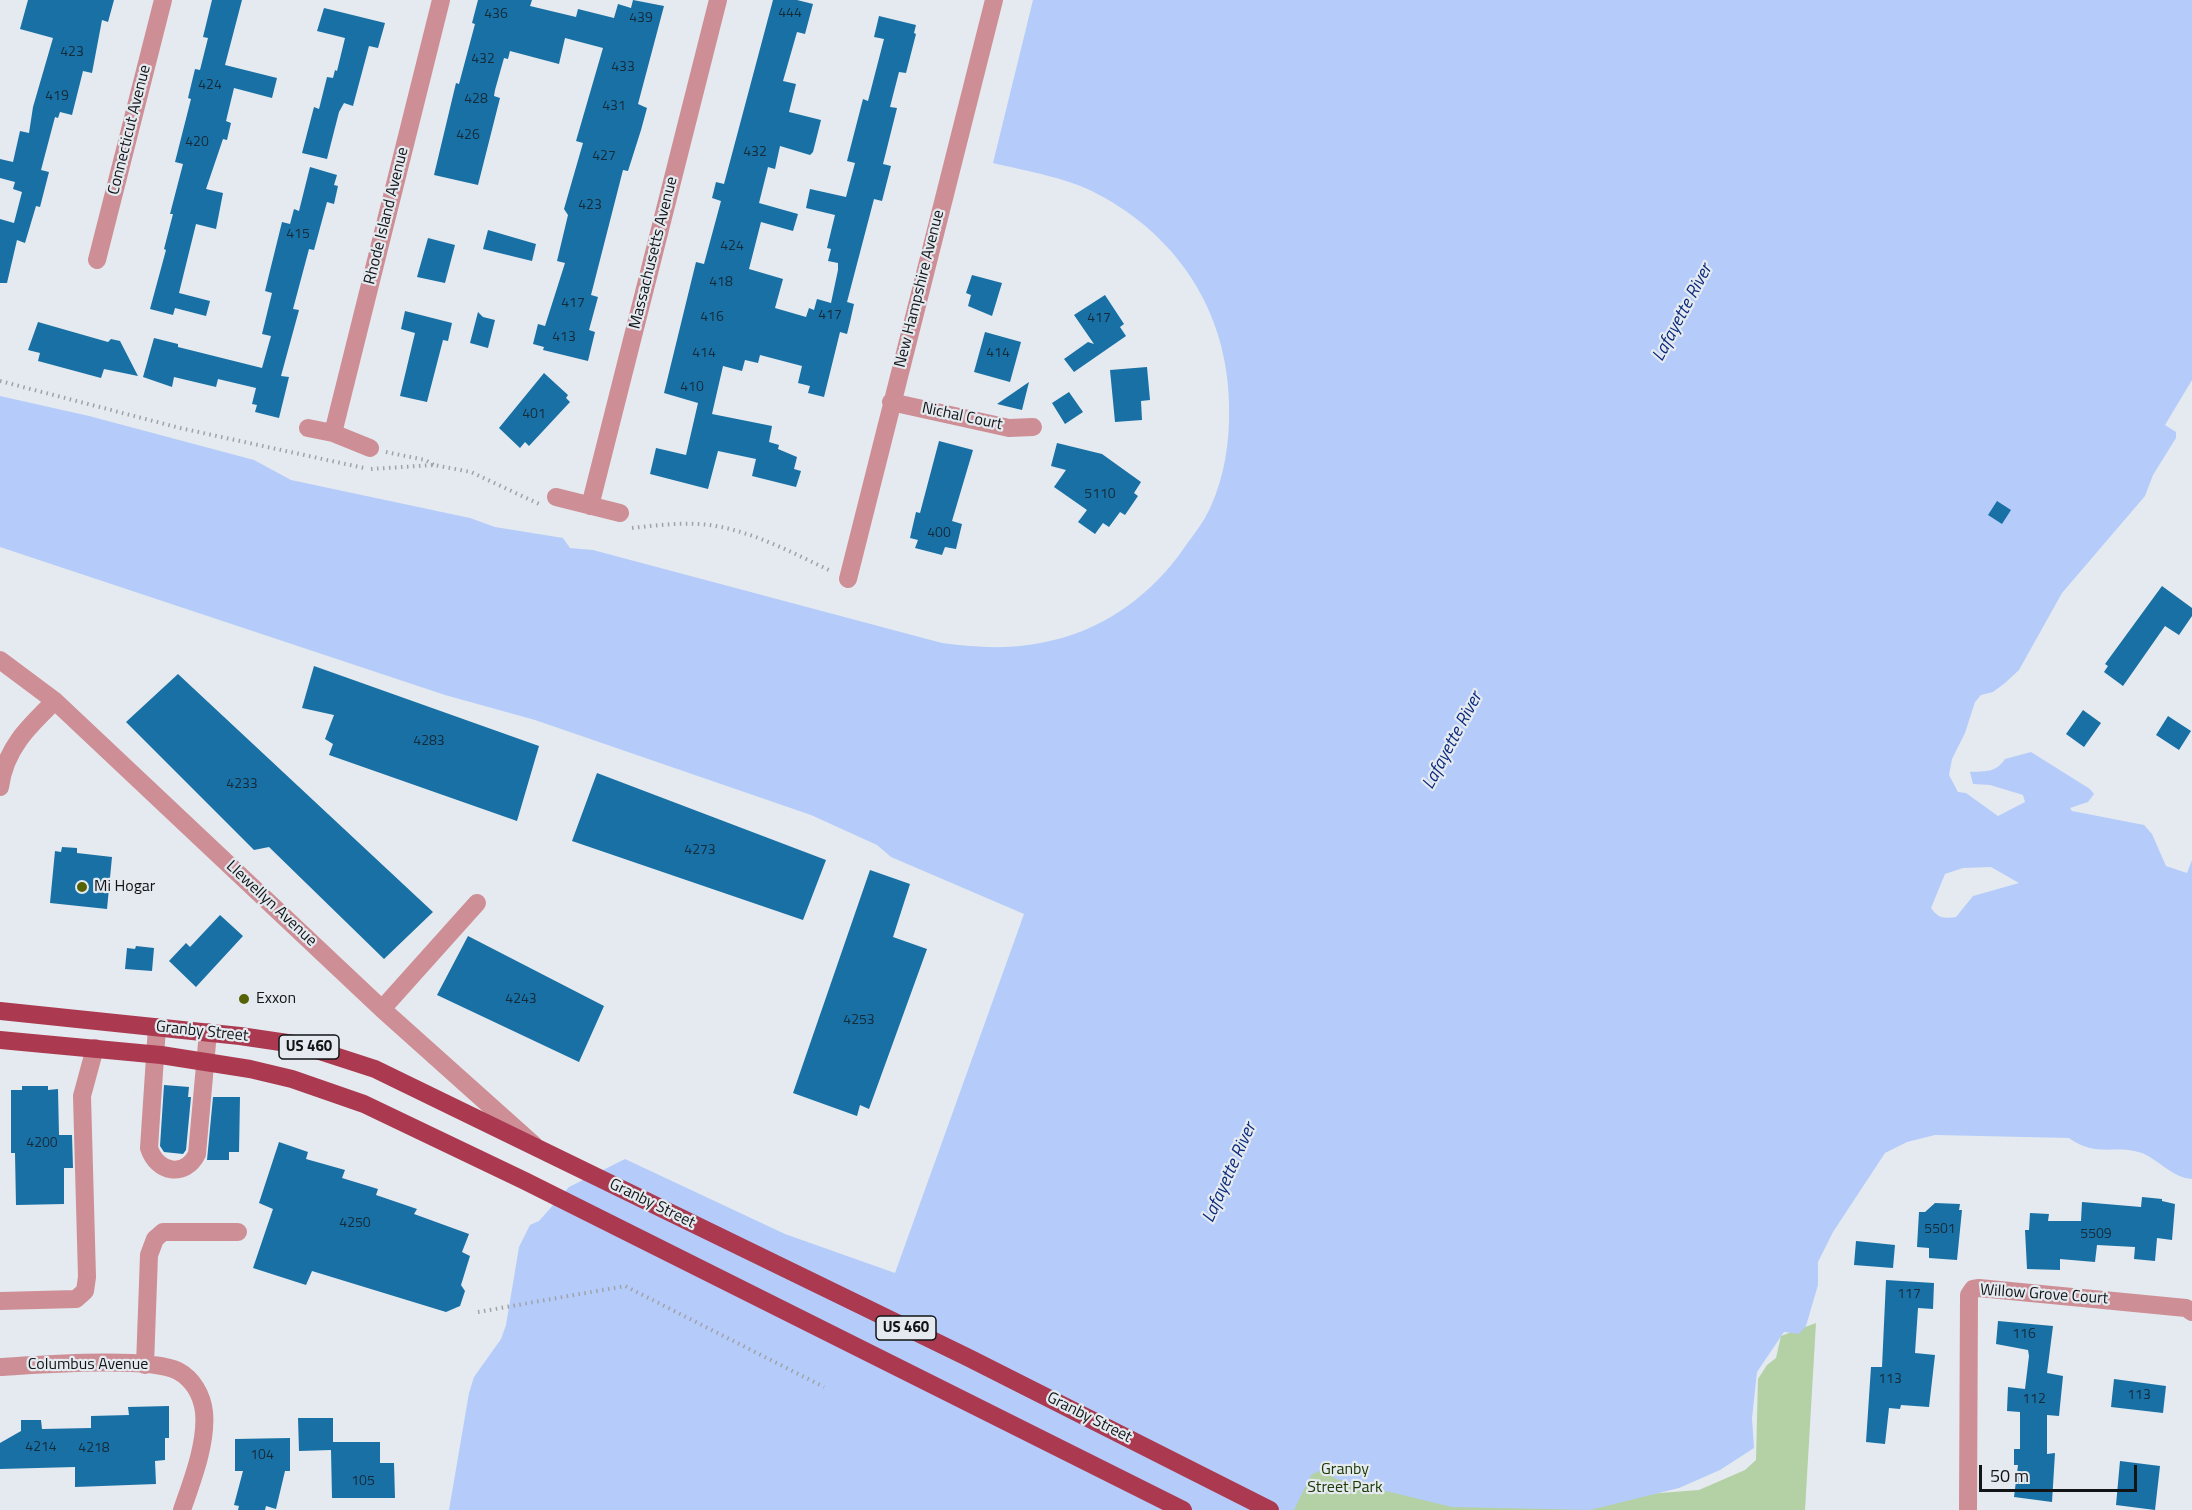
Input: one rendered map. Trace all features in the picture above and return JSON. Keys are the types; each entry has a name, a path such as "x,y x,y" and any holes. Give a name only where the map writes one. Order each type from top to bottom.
{"main road":[{"name":"Granby Street","path":"0,1011 208,1032 301,1045 336,1054 375,1069 979,1363 1270,1510"},
{"name":"Granby Street","path":"0,1040 95,1048 205,1062 292,1079 364,1104 525,1180 1183,1510"}],"street":[{"name":"Connecticut Avenue","path":"97,260 163,0"},
{"name":"Rhode Island Avenue","path":"333,433 441,0"},
{"name":"Massachusetts Avenue","path":"590,506 718,0"},
{"name":"New Hampshire Avenue","path":"848,579 994,0"},
{"name":"Nichal Court","path":"891,402 1009,428 1033,427"},
{"path":"308,428 333,433 370,448"},
{"path":"552,503 590,506 625,521"},
{"name":"Llewellyn Avenue","path":"0,660 55,701 382,1009 540,1150"},
{"path":"0,787 5,753 24,730 55,701"},
{"path":"382,1009 477,903"},
{"path":"157,1027 149,1148 153,1161 161,1167 182,1169 192,1164 197,1154 208,1032"},
{"path":"0,1301 76,1299 85,1291 87,1277 82,1096 95,1048"},
{"path":"145,1365 148,1255 155,1239 163,1232 238,1232"},
{"name":"Willow Grove Court","path":"1968,1510 1969,1295 1973,1289 2090,1297 2186,1308 2192,1312"},
{"name":"Columbus Avenue","path":"0,1367 86,1363 160,1365 177,1370 190,1380 200,1395 204,1426 194,1474 183,1510"}],"path":[{"path":"0,381 299,456 371,469 434,465 471,472 552,503"},
{"path":"370,448 425,460 434,465"},
{"path":"625,521 711,525 734,531 848,579"},
{"path":"478,1312 625,1287 824,1387"}],"green space":[{"name":"Granby Street Park","path":"1816,1323 1805,1510 1251,1510 1322,1456 1567,1500 1699,1490 1745,1470 1756,1460 1758,1379 1767,1365 1776,1358 1781,1336"}],"water":[{"name":"Lafayette River","path":"1033,0 2192,0 2192,380 2165,425 2176,432 2176,438 2153,475 2145,496 2062,593 2019,670 1993,692 1981,695 1975,702 1965,733 1952,759 1949,775 1958,792 1966,793 1998,816 2025,802 2023,795 1990,785 1973,784 1970,772 1990,770 1998,767 2005,759 2031,752 2090,789 2094,794 2088,802 2070,808 2072,811 2144,825 2152,834 2166,866 2187,873 2192,860 2192,1179 2179,1176 2142,1153 2088,1148 2069,1138 1935,1135 1907,1142 1885,1153 1833,1232 1818,1262 1818,1285 1806,1326 1799,1334 1784,1332 1757,1372 1752,1418 1754,1448 1720,1470 1679,1488 1590,1510 1452,1507 1336,1479 1323,1469 1311,1475 1294,1510 449,1510 469,1393 474,1377 501,1339 506,1325 519,1247 530,1225 539,1221 569,1187 625,1159 785,1234 895,1273 1024,914 891,857 877,845 811,815 535,720 445,695 0,547 0,396 89,416 254,460 291,480 470,518 495,527 563,538 570,548 593,550 942,643 998,647 1054,640 1093,627 1128,606 1159,579 1200,526 1211,507 1225,459 1229,422 1228,387 1223,354 1214,322 1200,292 1182,265 1160,240 1135,218 1092,191 1050,176 993,163","holes":["1991,867 2019,883 1973,896 1956,917 1942,917 1931,908 1945,874 1963,868"]}],"building":[{"path":"28,0 114,0 108,22 102,20 92,73 83,71 72,115 60,112 58,118 55,117 41,170 49,172 40,207 36,206 25,243 17,240 7,283 0,283 0,219 14,223 22,192 13,189 15,182 0,178 0,159 13,162 20,131 29,133 33,107 53,38 20,29"},
{"path":"212,0 242,0 225,65 277,78 272,98 234,88 226,121 231,123 227,140 223,139 206,189 223,193 216,229 196,224 179,293 210,301 206,316 175,308 173,315 150,309 166,250 164,249 173,214 170,214 183,164 175,162 191,99 188,98 195,69 200,70 208,38 203,37"},
{"path":"478,0 532,0 530,6 576,17 578,9 614,18 618,4 631,8 633,0 664,6 638,104 647,108 628,171 623,170 591,295 598,297 589,330 595,332 588,361 543,350 544,347 533,344 538,324 545,326 565,263 557,261 568,215 564,209 583,143 576,141 603,48 565,38 559,64 510,51 508,59 504,58 495,90 494,96 500,98 478,185 434,175 456,83 459,84 475,24 472,23"},
{"path":"773,0 797,0 813,4 805,34 797,32 783,81 796,84 789,112 821,120 813,152 810,155 780,146 775,169 768,167 759,203 798,214 793,231 761,222 749,269 783,279 775,308 806,317 809,308 814,310 817,299 831,303 838,270 838,263 828,261 831,249 827,248 835,215 806,208 810,189 846,197 855,163 847,161 863,99 868,101 884,39 874,37 879,16 916,25 914,33 916,34 906,73 899,72 890,107 897,108 883,164 891,166 882,201 874,199 847,302 854,304 847,334 840,332 824,397 808,393 810,386 798,383 802,366 760,355 758,363 745,360 742,371 723,366 712,414 772,426 769,442 779,445 778,449 797,457 794,469 801,471 796,487 752,476 756,459 718,451 708,489 650,474 656,448 686,455 698,403 664,393 696,262 704,264 721,201 712,198 716,182 724,184"},
{"path":"324,8 385,23 378,48 369,46 353,106 344,103 339,112 327,159 302,153 314,107 319,109 327,77 333,78 335,70 337,71 345,38 317,31"},
{"path":"310,167 337,175 334,185 338,186 334,204 327,202 314,250 309,249 293,309 299,310 281,376 289,377 279,418 255,412 257,405 252,404 256,388 218,379 216,387 174,377 172,387 143,377 154,338 178,344 178,347 262,368 271,336 262,334 272,293 265,291 282,222 290,224 294,209 299,211"},
{"path":"488,230 536,244 532,261 483,249"},
{"path":"428,238 455,245 445,283 417,277"},
{"path":"972,275 1002,283 992,316 968,306 971,295 966,293"},
{"path":"1105,295 1124,324 1120,327 1126,336 1074,372 1064,359 1088,342 1094,344 1074,315"},
{"path":"405,311 452,323 448,341 443,340 427,402 400,396 415,333 401,329"},
{"path":"478,312 483,317 495,320 488,348 470,343"},
{"path":"38,322 108,342 111,339 120,341 138,376 104,369 101,378 38,361 40,353 28,350"},
{"path":"985,332 1021,342 1010,382 974,372"},
{"path":"1147,367 1150,400 1141,401 1142,420 1115,422 1110,370"},
{"path":"544,373 568,395 566,398 570,402 529,446 525,442 520,448 499,428"},
{"path":"1029,382 1022,410 997,404"},
{"path":"1069,392 1083,412 1065,424 1052,403"},
{"path":"939,441 973,450 952,521 962,524 956,549 945,547 942,555 915,548 918,540 910,538 916,512 920,513"},
{"path":"1057,443 1102,454 1141,482 1134,493 1138,496 1125,515 1120,512 1109,527 1103,523 1095,534 1078,522 1087,510 1054,487 1066,470 1051,466"},
{"path":"1997,501 2011,510 2002,524 1988,515"},
{"path":"2162,586 2192,608 2192,616 2179,635 2165,626 2123,686 2104,672 2108,666 2105,664"},
{"path":"314,666 539,746 517,821 329,755 333,744 325,739 334,715 302,708"},
{"path":"178,674 433,912 384,959 269,847 254,850 126,722"},
{"path":"2083,710 2101,723 2084,747 2066,734"},
{"path":"2168,716 2191,731 2179,750 2156,735"},
{"path":"597,773 826,860 803,920 572,841"},
{"path":"62,847 77,848 77,853 112,857 107,909 50,903 55,851 61,852"},
{"path":"870,870 910,884 893,937 927,949 869,1109 860,1105 857,1116 793,1093"},
{"path":"220,915 243,936 196,987 169,961 186,943 190,947"},
{"path":"468,936 604,1006 579,1062 437,995"},
{"path":"136,946 154,948 152,971 125,969 127,948 135,949"},
{"path":"164,1085 189,1087 188,1097 191,1097 186,1150 183,1154 164,1152 160,1146"},
{"path":"22,1086 48,1086 48,1090 58,1089 59,1135 72,1135 73,1168 64,1168 64,1204 16,1205 15,1153 11,1153 11,1090 22,1090"},
{"path":"213,1097 240,1097 239,1152 229,1152 229,1160 207,1160"},
{"path":"279,1142 308,1152 306,1159 345,1170 342,1178 378,1189 376,1195 417,1209 414,1214 469,1234 462,1252 470,1256 461,1285 465,1291 460,1306 446,1312 312,1271 306,1285 253,1268 273,1209 259,1203"},
{"path":"2142,1197 2162,1199 2162,1201 2175,1204 2172,1240 2157,1238 2155,1261 2134,1259 2135,1247 2097,1245 2095,1262 2060,1259 2060,1270 2027,1269 2025,1230 2029,1230 2030,1213 2049,1214 2048,1221 2081,1221 2082,1202 2141,1207"},
{"path":"1935,1203 1960,1204 1959,1210 1962,1210 1957,1260 1929,1258 1929,1248 1917,1247 1919,1212 1925,1212"},
{"path":"1856,1241 1895,1245 1893,1268 1854,1265"},
{"path":"1886,1280 1934,1283 1933,1309 1918,1308 1915,1353 1935,1355 1929,1407 1901,1405 1900,1409 1889,1408 1885,1444 1866,1442 1871,1367 1882,1367"},
{"path":"1998,1321 2053,1326 2047,1373 2063,1376 2059,1416 2047,1415 2047,1454 2055,1453 2052,1502 2014,1497 2018,1465 2014,1465 2014,1449 2020,1449 2020,1412 2007,1411 2008,1387 2025,1389 2029,1356 2028,1350 1996,1344"},
{"path":"2114,1379 2166,1386 2163,1413 2111,1407"},
{"path":"169,1406 169,1438 165,1438 165,1460 155,1461 156,1484 75,1487 75,1467 0,1469 0,1443 21,1431 21,1420 41,1420 42,1429 91,1428 91,1416 129,1415 128,1407"},
{"path":"298,1418 333,1418 333,1442 380,1442 380,1463 394,1463 395,1498 332,1498 331,1450 299,1451"},
{"path":"290,1438 290,1471 285,1471 276,1509 266,1506 265,1510 238,1510 239,1506 234,1505 243,1471 235,1471 235,1439"},
{"path":"2120,1461 2160,1466 2155,1510 2116,1505"}],"place":[{"name":"Mi Hogar","path":"82,887"},
{"name":"Exxon","path":"244,999"}]}
